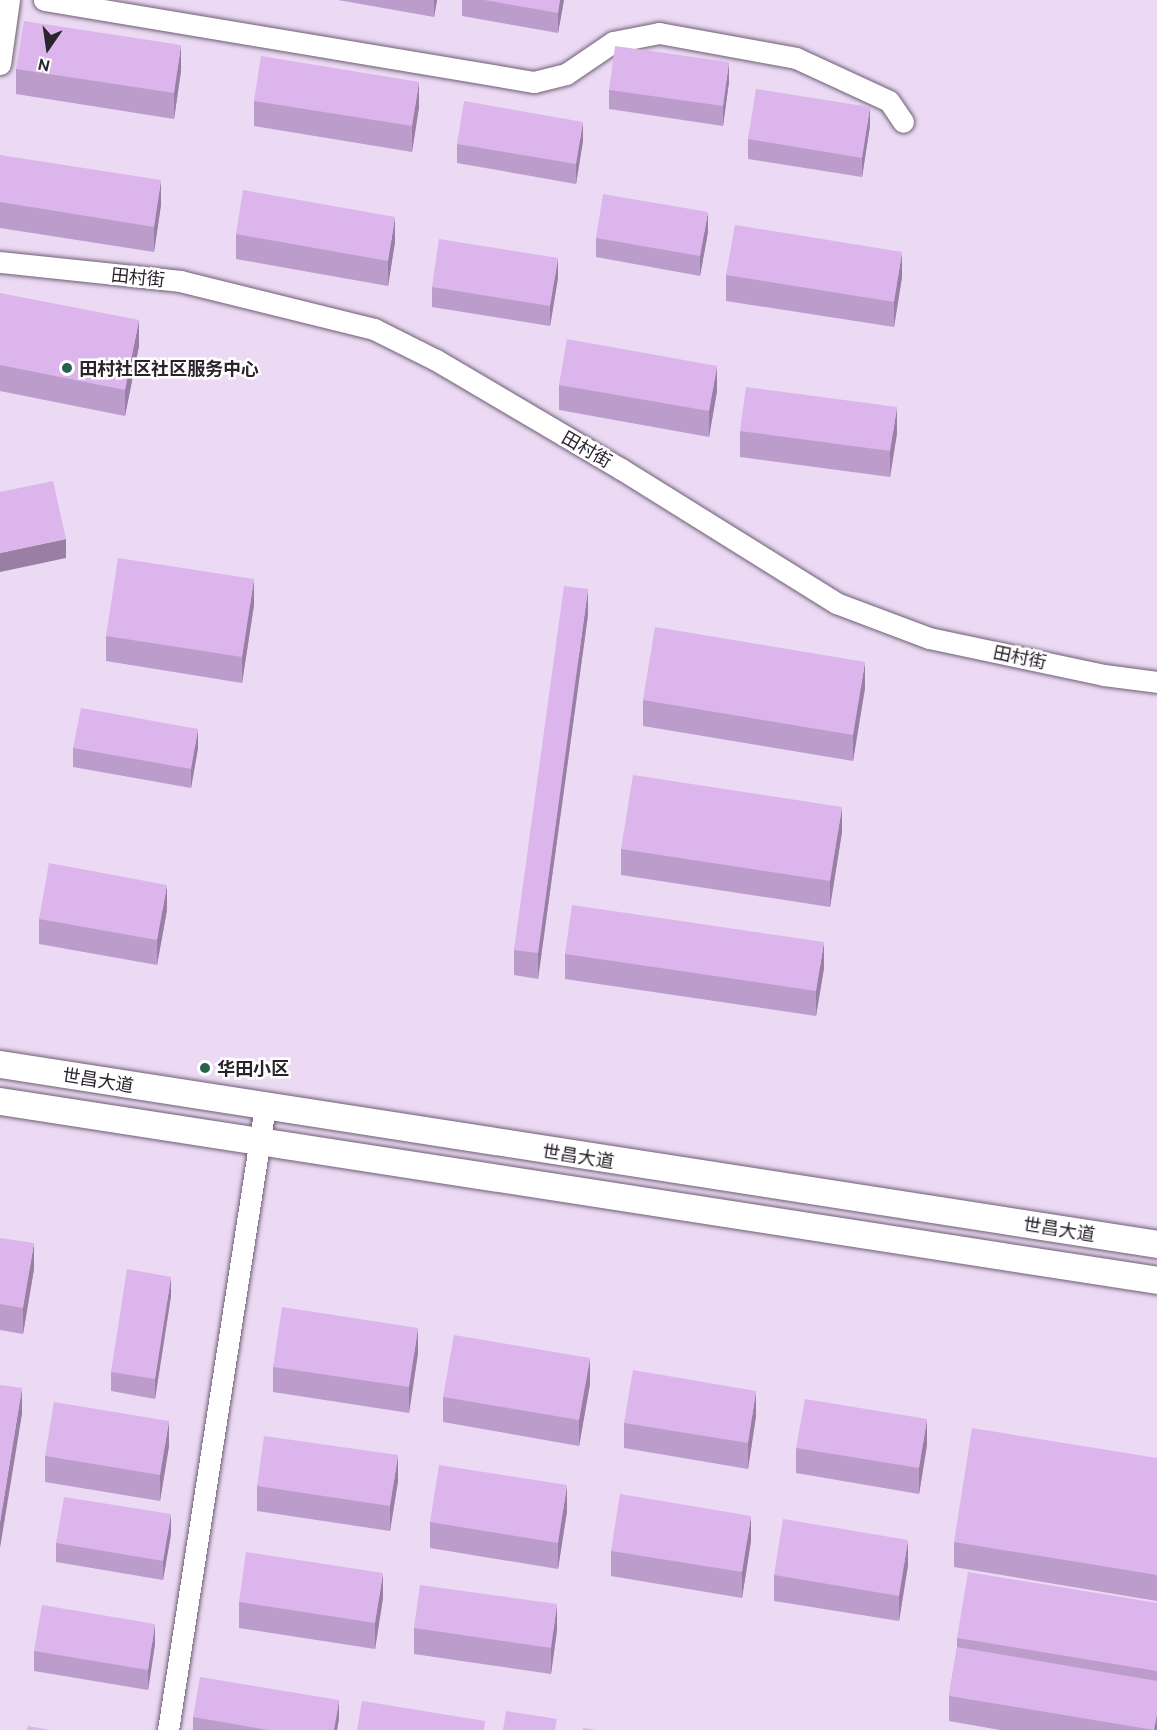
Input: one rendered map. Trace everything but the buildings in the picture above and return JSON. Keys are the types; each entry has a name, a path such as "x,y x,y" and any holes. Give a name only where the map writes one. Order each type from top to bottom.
{"main road":[{"name":"世昌大道","path":"0,1064 1157,1244"},
{"name":"世昌大道","path":"0,1101 258,1139 1157,1280"}],"street":[{"path":"0,64 9,0"},
{"path":"44,0 534,82 566,74 613,42 659,33 796,58 889,101 903,122"},
{"name":"田村街","path":"0,262 180,281 374,329 436,360 621,469 836,603 929,638 1104,675 1157,682"},
{"path":"168,1730 258,1139 265,1106"}],"place":[{"name":"田村社区社区服务中心","path":"67,368"},
{"name":"华田小区","path":"205,1068"}]}
